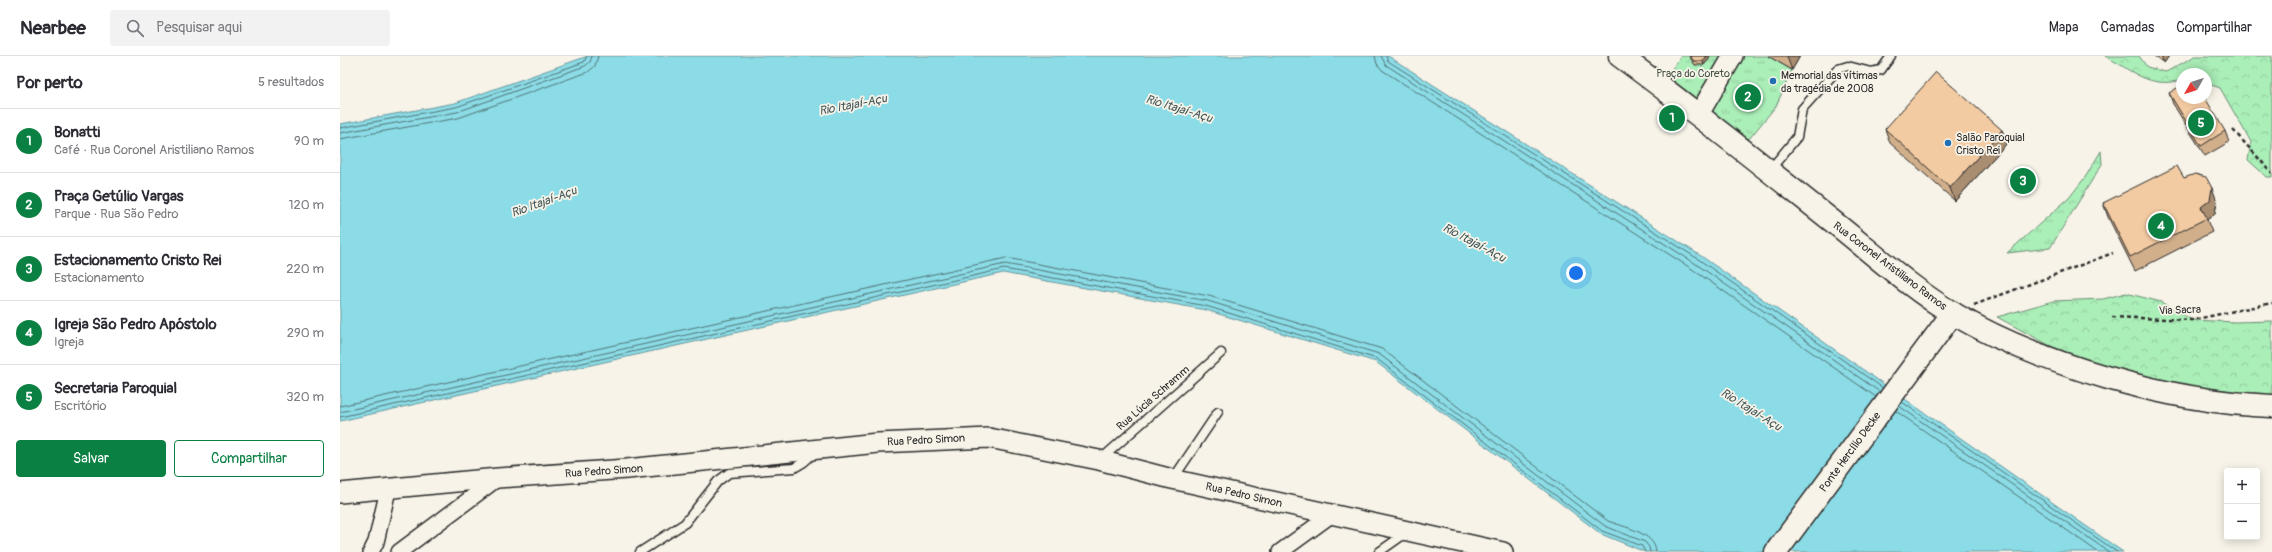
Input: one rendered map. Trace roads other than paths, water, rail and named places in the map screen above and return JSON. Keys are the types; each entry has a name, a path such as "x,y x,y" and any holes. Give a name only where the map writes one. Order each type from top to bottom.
{"main road":[{"name":"Rua Coronel Aristiliano Ramos","path":"1620,56 1699,114 1769,172 1910,284 1953,313 2002,340 2105,377 2163,391 2272,406"},
{"name":"Ponte Hercílio Decke","path":"1776,552 1953,313"}],"street":[{"path":"1699,114 1732,56"},
{"name":"Rua Pedro Simon","path":"340,493 388,490 498,478 627,470 878,443 989,438 1099,460 1172,479 1502,552"},
{"path":"399,552 498,478"},
{"path":"371,552 376,542 388,490"},
{"path":"1280,552 1331,515"}],"lane":[{"path":"1769,172 1797,137 1802,109 1838,69 1848,66 1871,72 1881,70 1891,56"},
{"name":"Rua Lúcia Schramm","path":"1099,460 1221,353"},
{"path":"1172,479 1218,412"},
{"path":"640,552 685,523 718,481 729,473 794,468 804,462 817,450"},
{"path":"1379,552 1410,531"}],"water":[{"name":"Rio Itajaí-Açu","path":"588,56 1388,56 1701,256 2123,552 1645,552 1601,534 1376,362 1206,310 1003,273 340,421 340,124 455,103"}],"place":[{"name":"Memorial das vítimas da tragédia de 2008","path":"1773,81"},
{"name":"Praça Getúlio Vargas","path":"1748,97"},
{"name":"Bonatti","path":"1672,118"},
{"name":"Secretaria Paroquial","path":"2201,123"},
{"name":"Salão Paroquial Cristo Rei","path":"1948,143"},
{"name":"Estacionamento Cristo Rei","path":"2023,181"},
{"name":"Igreja São Pedro Apóstolo","path":"2161,226"}],"park label":[{"name":"Praça do Coreto","path":"1693,73"}]}
